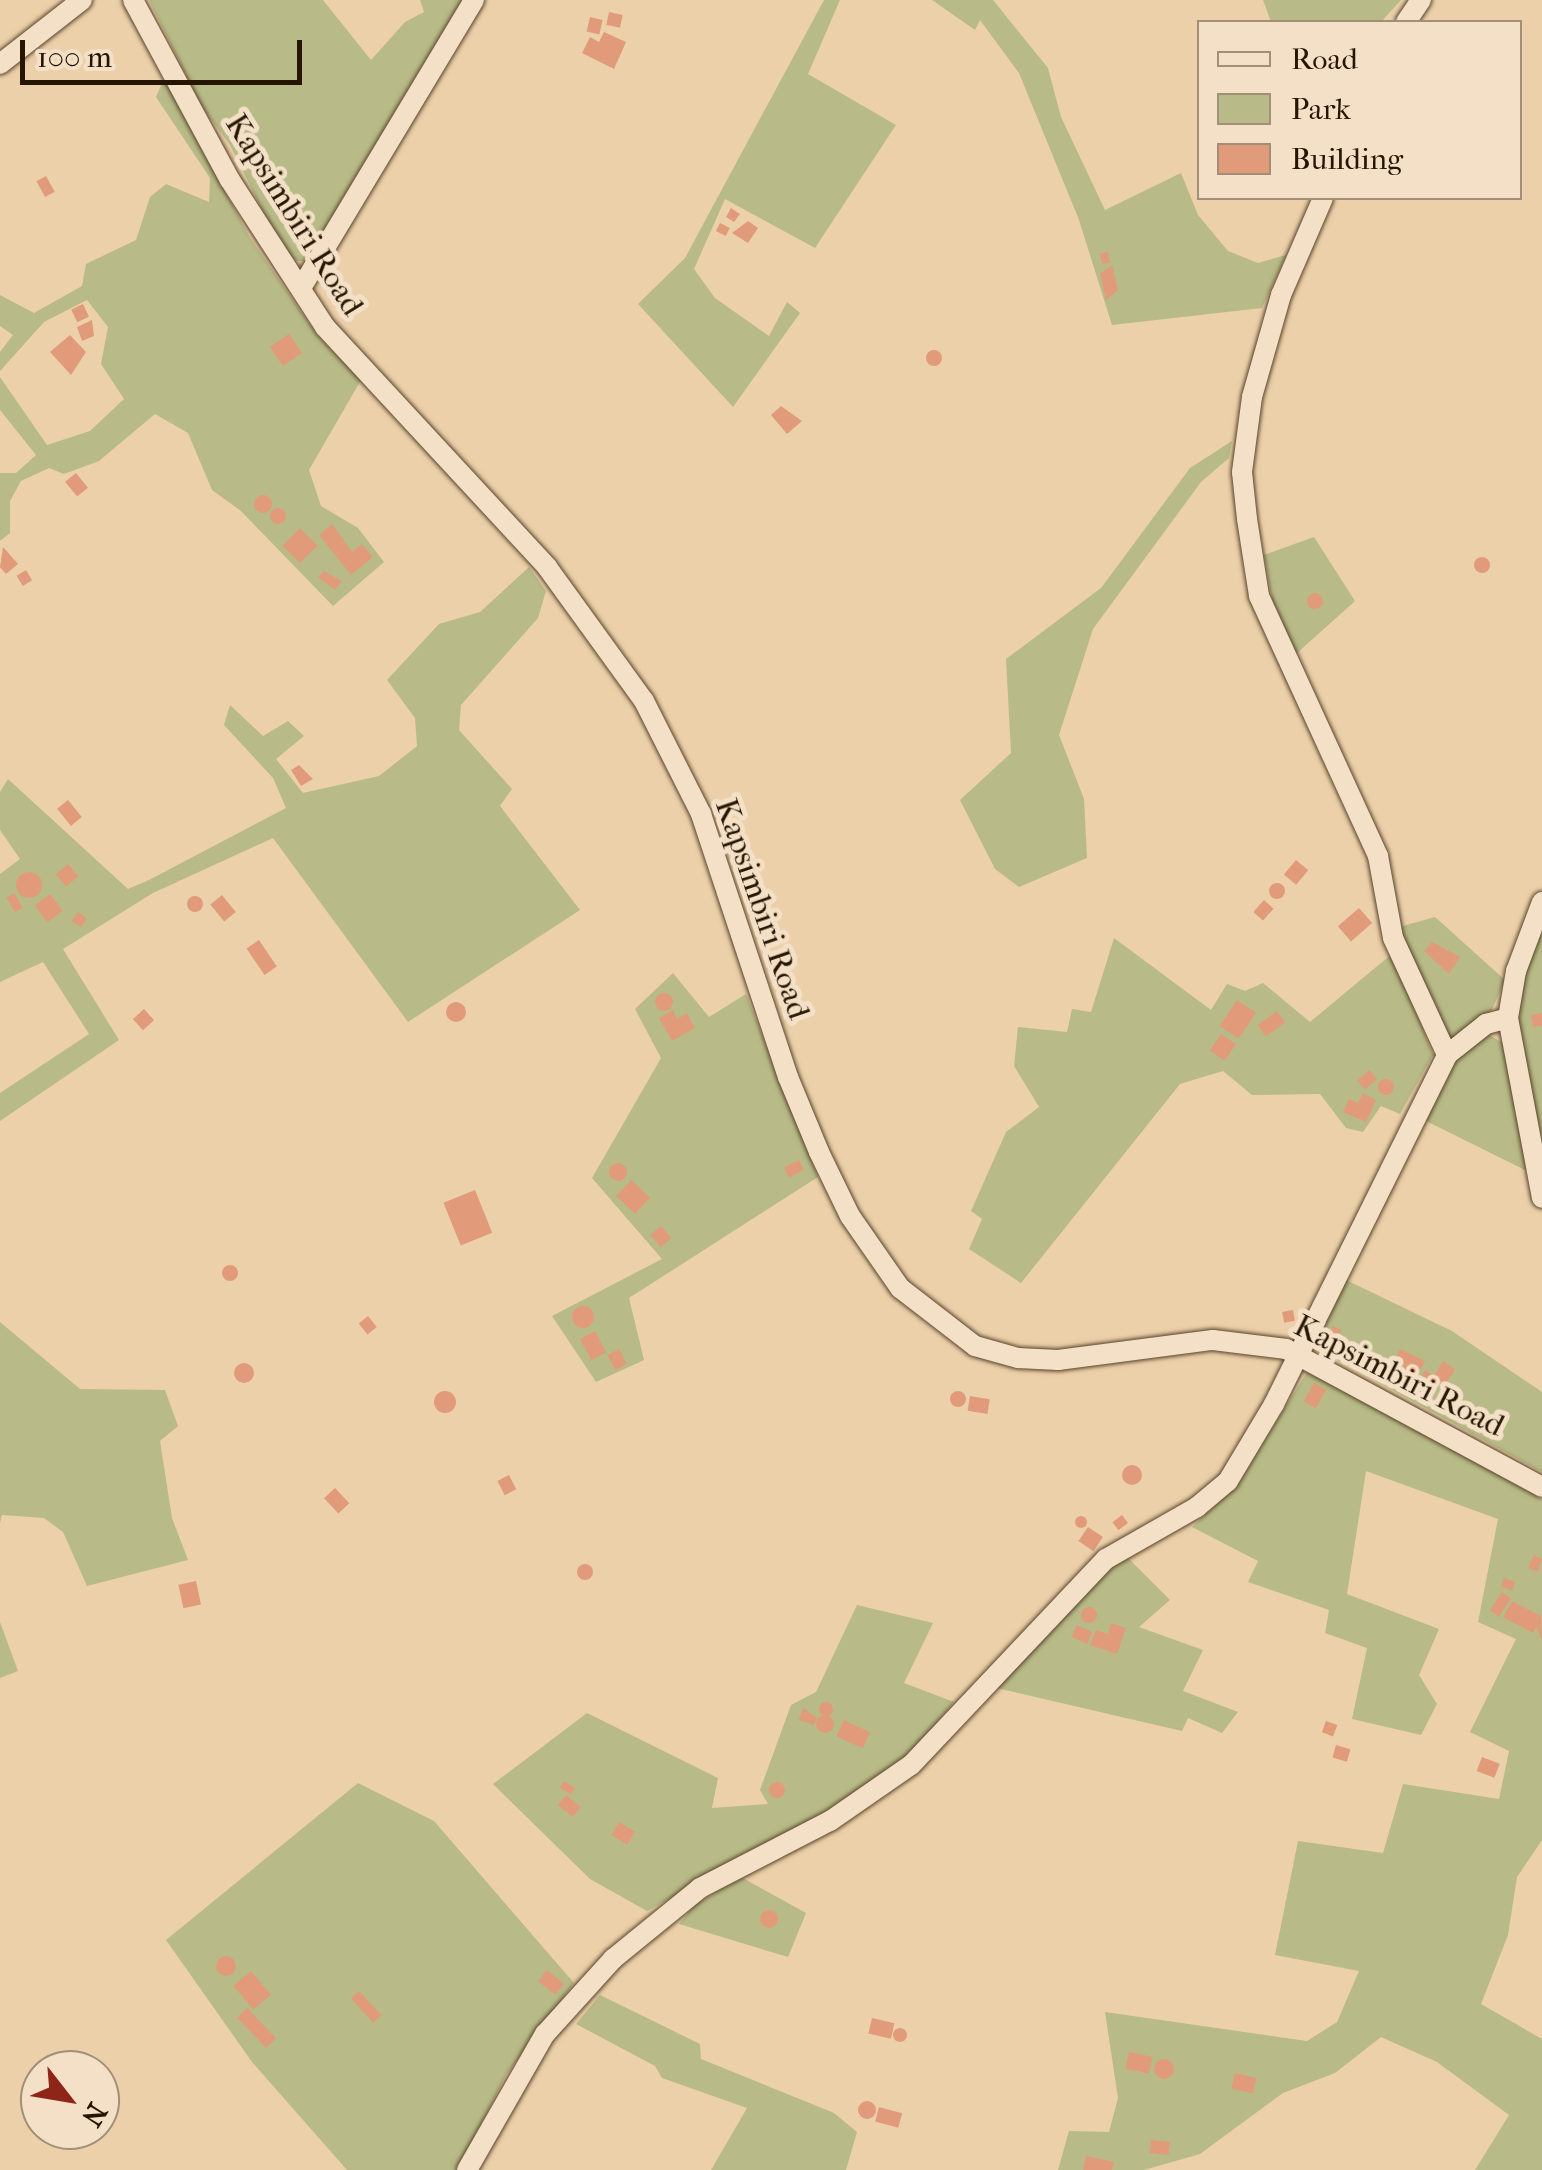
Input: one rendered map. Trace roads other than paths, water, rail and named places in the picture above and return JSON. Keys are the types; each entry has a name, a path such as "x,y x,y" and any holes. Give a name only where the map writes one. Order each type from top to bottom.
{"street":[{"path":"0,64 82,0"},
{"name":"Kapsimbiri Road","path":"133,0 230,180 325,328 547,567 644,700 701,814 813,1137 850,1216 900,1288 975,1346 1018,1358 1058,1360 1213,1340 1247,1340 1298,1354 1542,1487"},
{"path":"300,288 474,0"},
{"path":"1321,200 1281,294 1252,397 1242,472 1247,520 1259,596 1378,856 1393,938 1447,1055"},
{"path":"1542,902 1516,971 1508,1018 1542,1198"},
{"path":"467,2170 546,2034 612,1960 700,1888 830,1821 910,1765 1106,1559 1196,1507 1228,1481 1298,1354 1447,1055 1486,1024 1508,1018"}]}
